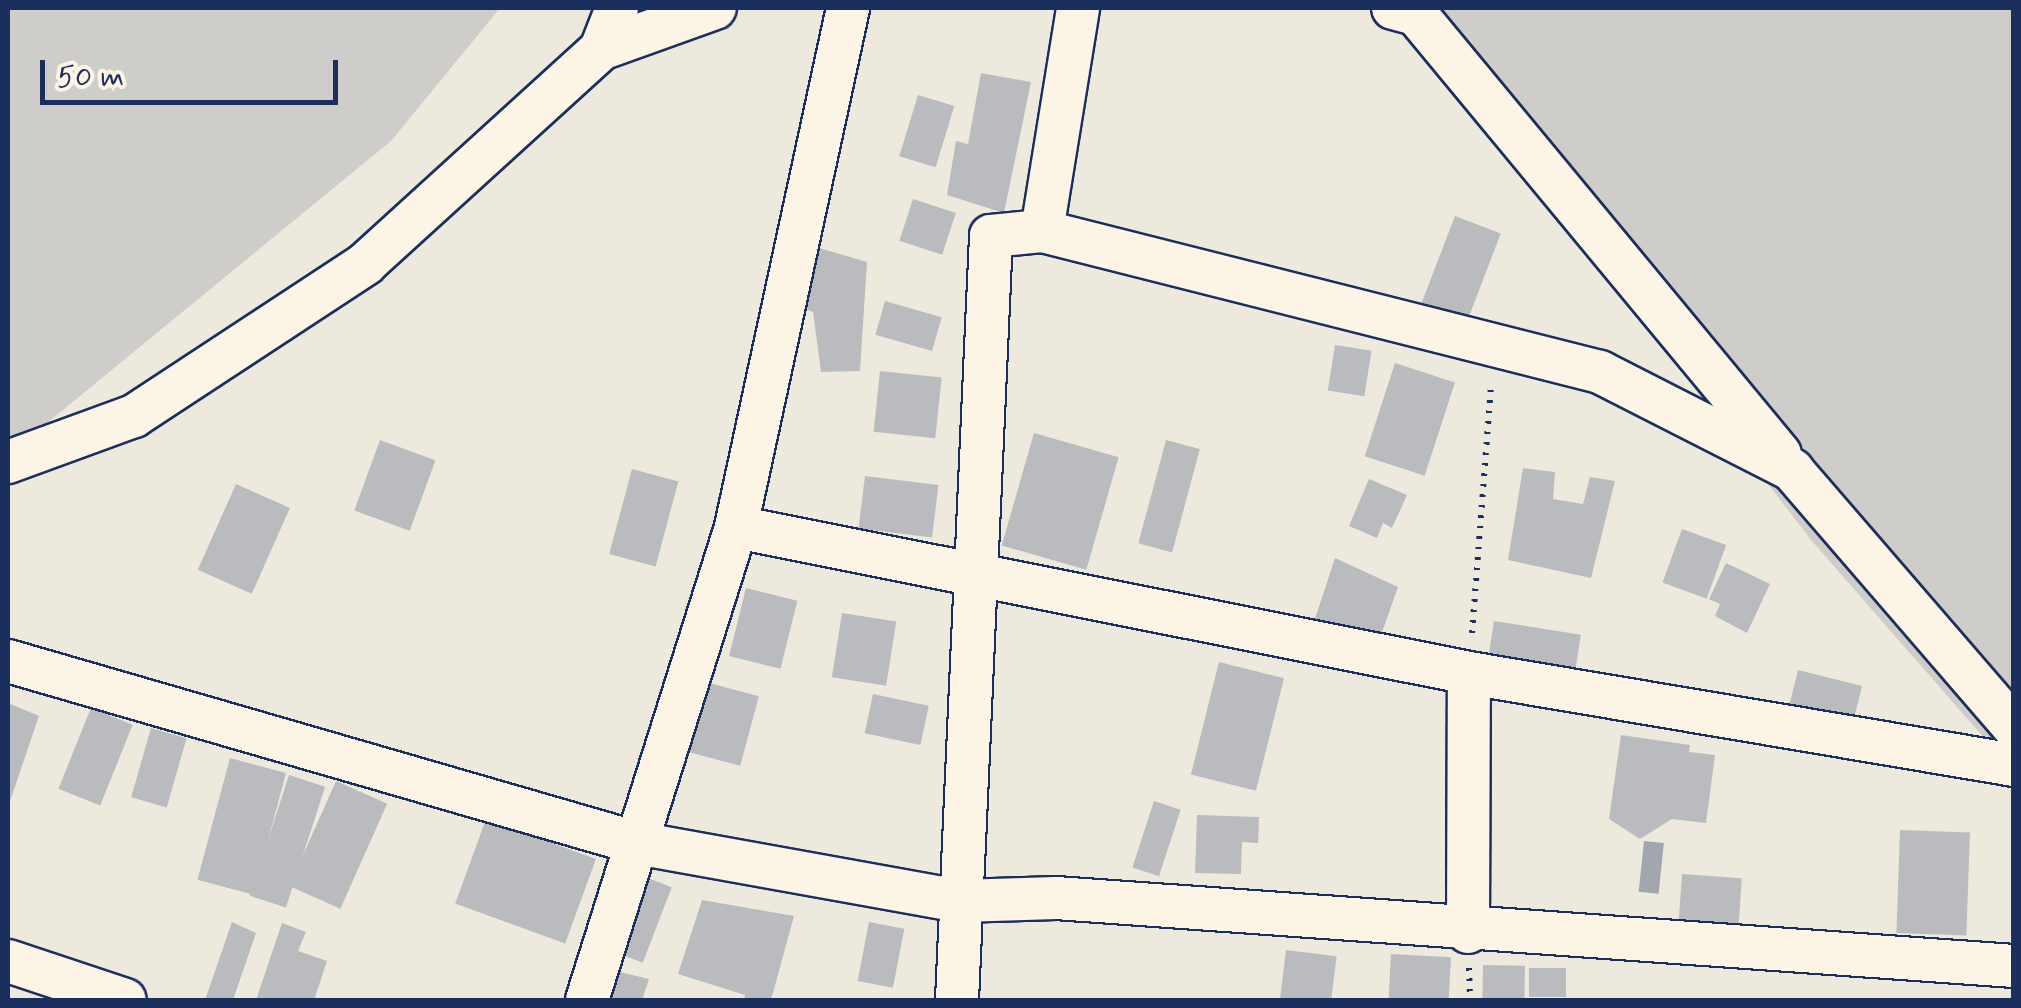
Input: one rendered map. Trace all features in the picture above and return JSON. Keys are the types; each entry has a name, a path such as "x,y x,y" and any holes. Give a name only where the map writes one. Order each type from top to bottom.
{"street":[{"path":"600,49 617,8"},
{"path":"8,462 134,416 365,264 600,49 715,8"},
{"path":"587,1000 736,526 848,8"},
{"path":"1042,231 1078,8"},
{"path":"1393,8 1416,14 1792,470 2014,727"},
{"path":"957,1000 991,236 1042,231 1600,372 1792,470"},
{"path":"736,526 1469,673 2014,765"},
{"path":"8,661 637,842 960,902 1056,898 1468,932 1922,954 2014,966"},
{"path":"1468,932 1469,673"},
{"path":"8,962 125,1000"}],"path":[{"path":"1469,673 1494,345"}],"shaded area":[{"path":"8,8 500,8 391,141 8,455"},
{"path":"1392,8 2013,8 2013,771 1811,540 1454,74"},
{"path":"1644,841 1664,843 1659,894 1639,892"}],"building":[{"path":"981,73 1031,82 1004,213 947,195 956,141 968,144"},
{"path":"918,95 954,106 936,167 899,156"},
{"path":"913,199 956,213 942,255 899,241"},
{"path":"1455,216 1501,234 1467,320 1422,303"},
{"path":"798,242 867,262 860,371 821,372 813,312 790,303"},
{"path":"885,301 942,317 932,351 875,335"},
{"path":"1335,345 1372,351 1364,396 1328,390"},
{"path":"1395,363 1455,382 1425,476 1365,456"},
{"path":"880,371 942,377 935,438 874,432"},
{"path":"1034,433 1119,457 1086,570 1002,545"},
{"path":"380,440 435,460 410,531 354,510"},
{"path":"1166,440 1200,449 1172,552 1138,543"},
{"path":"1523,468 1555,472 1553,499 1583,504 1590,477 1615,481 1591,578 1508,560"},
{"path":"632,469 678,481 656,566 609,554"},
{"path":"865,476 938,485 932,538 859,529"},
{"path":"1369,479 1407,495 1392,528 1383,523 1377,538 1349,526"},
{"path":"236,484 290,508 252,594 198,570"},
{"path":"1682,529 1726,545 1707,599 1663,583"},
{"path":"1335,558 1398,587 1375,652 1310,634"},
{"path":"1726,563 1770,584 1747,633 1715,616 1720,604 1709,599"},
{"path":"746,588 797,601 780,669 729,656"},
{"path":"842,613 896,622 886,686 832,677"},
{"path":"1494,621 1581,635 1574,678 1487,664"},
{"path":"1219,662 1284,678 1256,791 1191,775"},
{"path":"1798,670 1862,686 1852,728 1788,712"},
{"path":"698,680 759,696 740,766 679,750"},
{"path":"873,694 929,706 920,745 865,733"},
{"path":"8,703 39,716 8,807"},
{"path":"91,708 133,725 100,806 58,789"},
{"path":"151,728 187,738 167,807 131,797"},
{"path":"1621,735 1690,745 1689,752 1715,755 1706,823 1672,819 1640,839 1609,819"},
{"path":"230,758 286,773 253,895 197,880"},
{"path":"289,775 325,787 286,908 250,896"},
{"path":"336,781 387,804 340,909 289,886"},
{"path":"1154,801 1181,810 1159,876 1132,868"},
{"path":"1197,815 1259,817 1258,843 1242,842 1241,874 1195,873"},
{"path":"486,819 596,859 565,944 455,904"},
{"path":"1900,830 1970,832 1966,935 1896,933"},
{"path":"1682,874 1742,878 1738,933 1678,929"},
{"path":"640,875 672,887 643,963 611,951"},
{"path":"702,900 794,916 771,1000 744,1000 745,995 678,974"},
{"path":"232,922 256,933 233,1000 205,1000"},
{"path":"869,922 904,929 893,988 858,981"},
{"path":"282,923 306,932 298,951 327,961 314,1000 256,1000"},
{"path":"1286,950 1337,956 1331,1000 1280,1000"},
{"path":"1391,954 1451,957 1449,1000 1389,1000"},
{"path":"1483,965 1525,966 1524,1000 1482,1000"},
{"path":"1529,968 1566,968 1566,997 1529,997"},
{"path":"612,970 649,979 642,1000 602,1000"}]}
